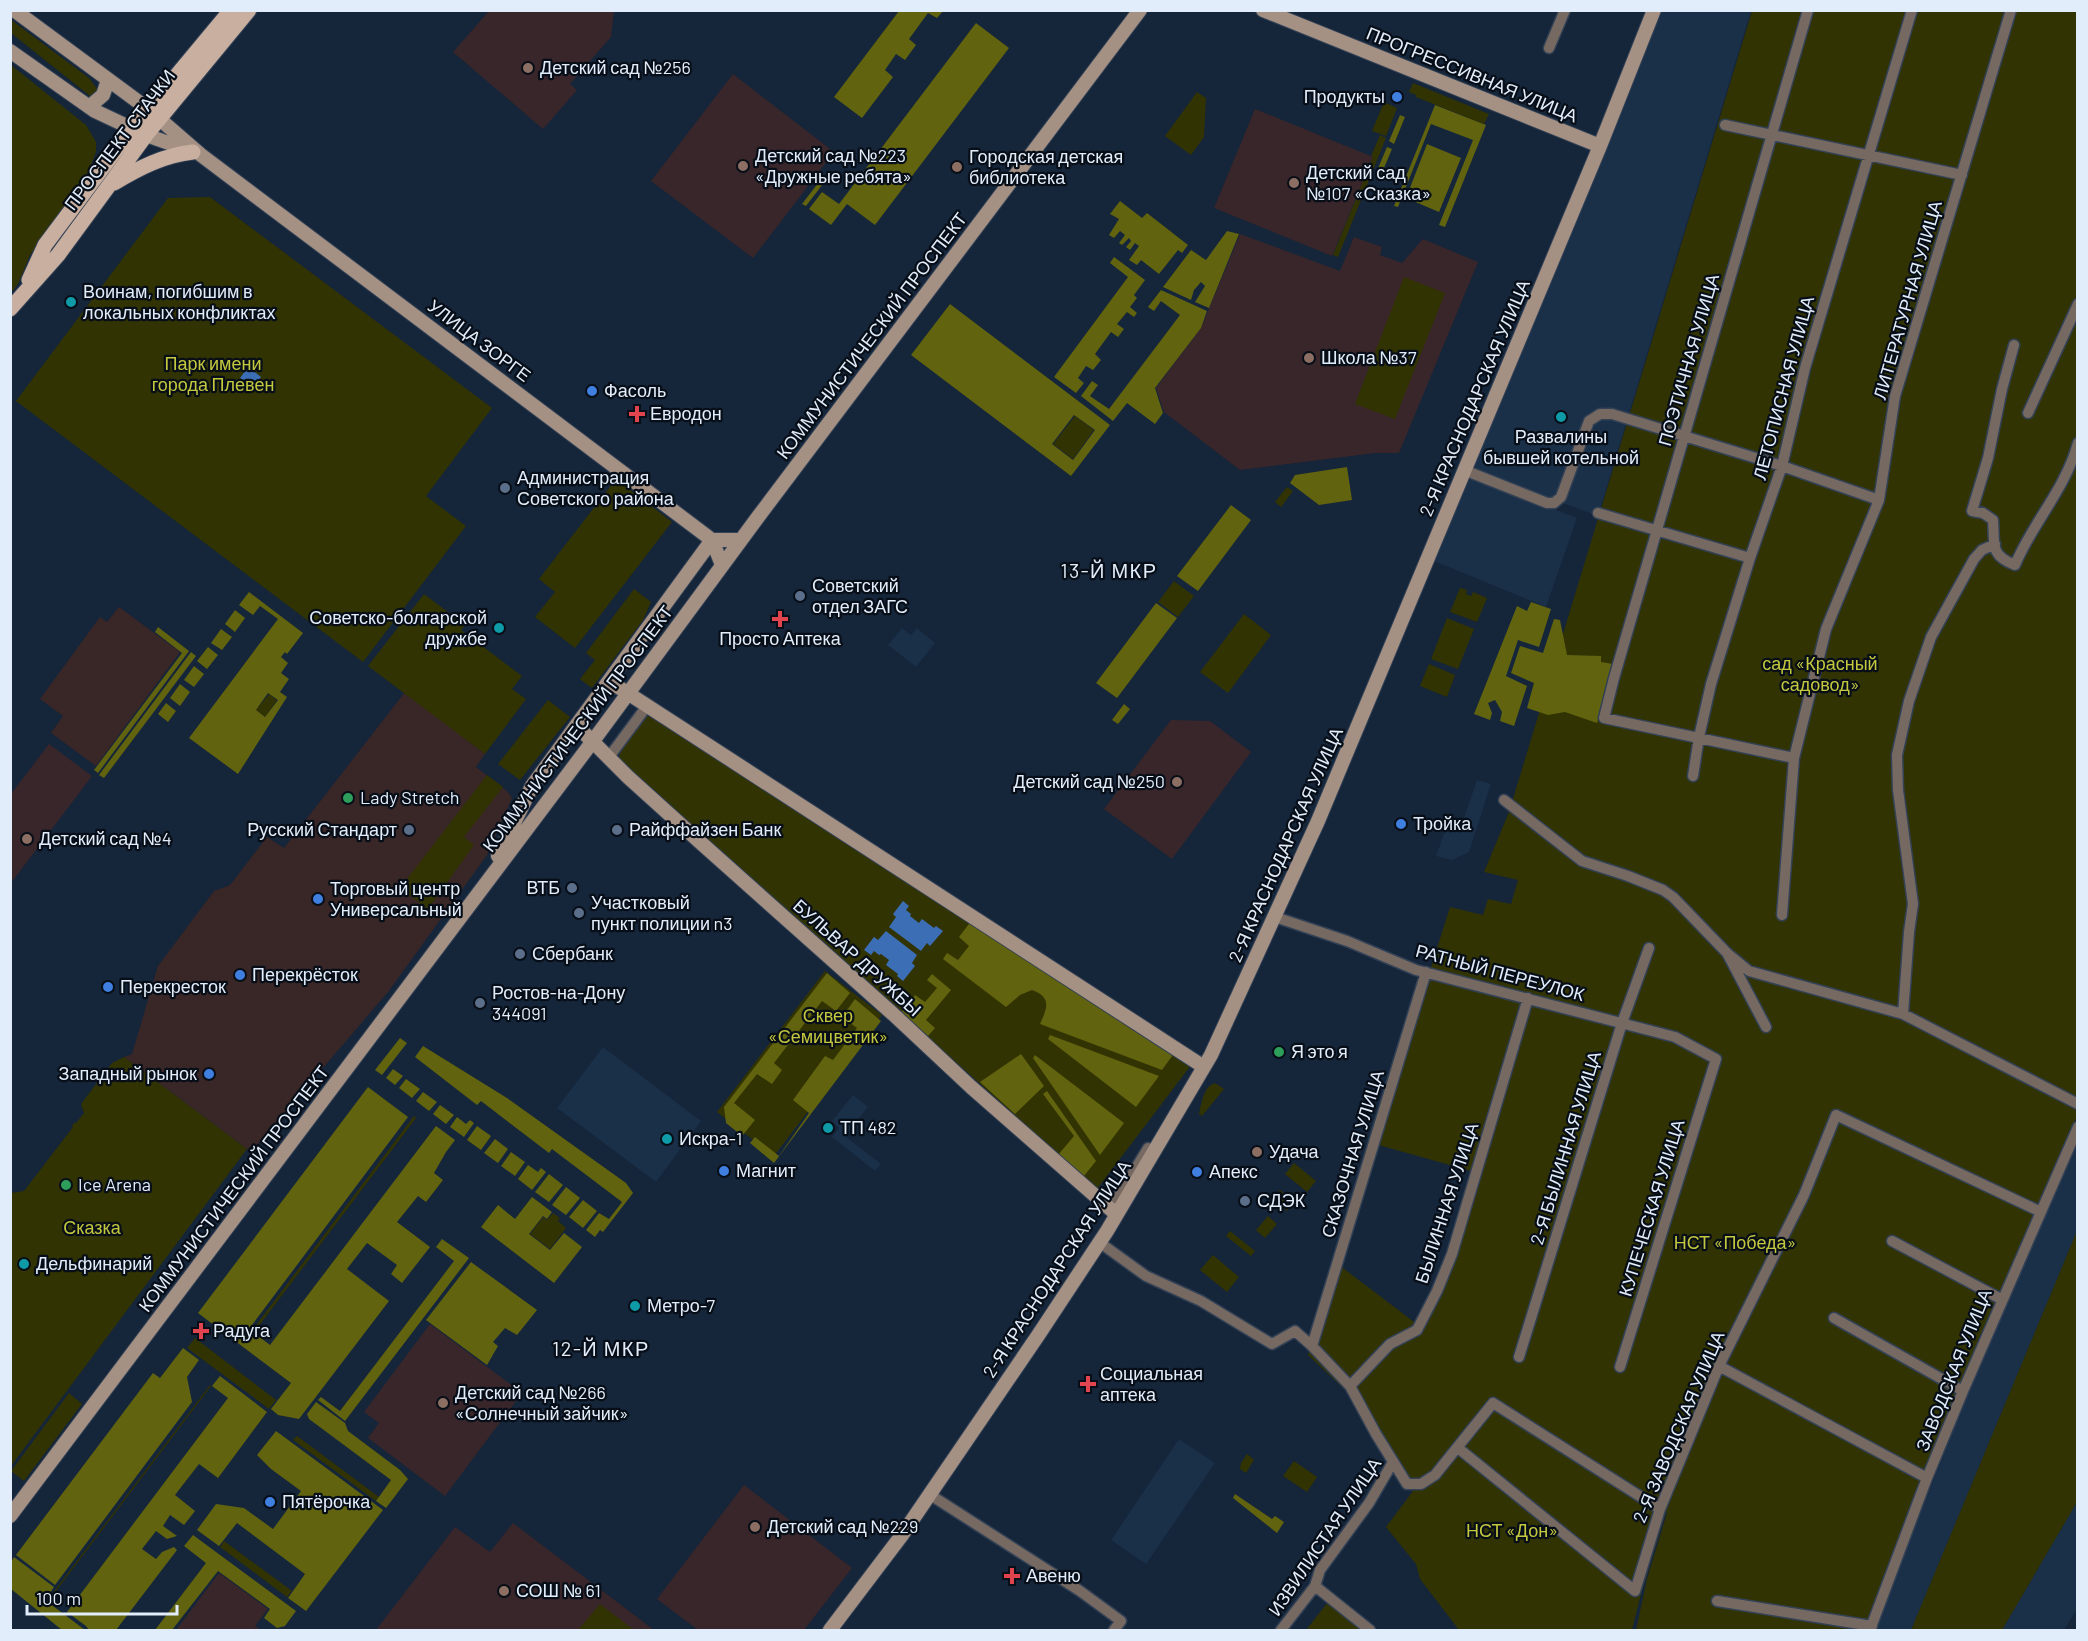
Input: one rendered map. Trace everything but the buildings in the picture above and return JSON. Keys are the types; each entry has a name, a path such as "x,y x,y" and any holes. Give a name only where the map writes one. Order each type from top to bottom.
{"main road":[{"name":"ПРОСПЕКТ СТАЧКИ","path":"22,294 45,244 139,132 231,10"},
{"name":"ПРОСПЕКТ СТАЧКИ","path":"154,113 249,10"},
{"name":"ПРОСПЕКТ СТАЧКИ","path":"10,309 58,255 106,188 139,132"},
{"path":"106,188 160,159 171,155 197,153"}],"street":[{"name":"УЛИЦА ЗОРГЕ","path":"14,10 154,113 197,153 712,540"},
{"name":"КОММУНИСТИЧЕСКИЙ ПРОСПЕКТ","path":"10,1516 1140,10"},
{"name":"ПРОГРЕССИВНАЯ УЛИЦА","path":"1263,10 1600,146"},
{"path":"1549,48 1565,10"},
{"name":"2-Я КРАСНОДАРСКАЯ УЛИЦА","path":"831,1630 929,1494 1099,1242 1113,1212 1227,1023 1322,811 1600,146 1654,10"},
{"name":"ПОЭТИЧНАЯ УЛИЦА","path":"1699,738 1604,718 1656,531 1808,10"},
{"name":"ЛЕТОПИСНАЯ УЛИЦА","path":"1693,776 1711,684 1750,558 1782,466 1805,368 1912,10"},
{"name":"ЛИТЕРАТУРНАЯ УЛИЦА","path":"1782,915 1794,758 1826,628 1879,500 1895,396 2011,10"},
{"name":"УЛИЦА ЗОРГЕ","path":"10,51 89,107 139,132 197,153"},
{"path":"89,107 103,95 108,80"},
{"path":"1725,124 1962,175"},
{"path":"2028,413 2078,304"},
{"path":"2014,345 2002,389 1988,458 1972,511 1983,513 1993,520 1995,550 2002,560 2015,565 2024,543 2050,505 2072,465 2078,443"},
{"path":"1464,470 1546,503 1554,503 1561,497 1589,421 1600,414 1612,414 1782,466 1879,500"},
{"path":"1598,513 1750,558"},
{"path":"722,565 712,540 741,540"},
{"name":"КОММУНИСТИЧЕСКИЙ ПРОСПЕКТ","path":"486,882 532,786 712,540"},
{"path":"1904,1014 1908,932 1913,904 1898,790 1897,755 1901,728 1918,670 1931,637 1974,559 1982,550 1995,544"},
{"path":"609,681 1202,1066"},
{"path":"609,758 647,706"},
{"name":"БУЛЬВАР ДРУЖБЫ","path":"577,726 609,758 971,1087 1113,1212"},
{"path":"1699,738 1794,758"},
{"path":"1504,800 1582,861 1663,890 1727,953 1749,971 1904,1014 2078,1104"},
{"name":"РАТНЫЙ ПЕРЕУЛОК","path":"1275,917 1347,941 1426,972 1675,1037 1716,1059"},
{"name":"2-Я БЫЛИННАЯ УЛИЦА","path":"1519,1358 1622,1023 1649,948"},
{"path":"1727,953 1766,1027"},
{"name":"СКАЗОЧНАЯ УЛИЦА","path":"1312,1346 1426,972"},
{"name":"БЫЛИННАЯ УЛИЦА","path":"1350,1386 1390,1344 1417,1330 1437,1291 1452,1254 1528,998"},
{"name":"КУПЕЧЕСКАЯ УЛИЦА","path":"1620,1367 1716,1059"},
{"name":"2-Я ЗАВОДСКАЯ УЛИЦА","path":"1458,1448 1635,1591 1660,1509 1719,1366 1804,1196 1836,1115 2039,1211"},
{"name":"ЗАВОДСКАЯ УЛИЦА","path":"1871,1628 1927,1478 2001,1299 2078,1127"},
{"path":"1892,1241 2001,1299"},
{"path":"1099,1242 1146,1276 1201,1301 1272,1344 1295,1331 1350,1386 1393,1462"},
{"path":"1834,1318 1963,1391"},
{"path":"1719,1366 1927,1478"},
{"name":"ИЗВИЛИСТАЯ УЛИЦА","path":"1281,1630 1315,1586 1320,1570 1369,1503 1393,1462 1407,1484 1421,1484 1435,1475 1493,1403 1660,1509"},
{"path":"929,1494 1080,1591 1121,1621 1114,1630"},
{"path":"1315,1586 1370,1630"},
{"path":"1717,1600 1871,1628"}],"shaded area":[{"name":"Детский сад №256","path":"489,11 614,11 611,37 570,84 577,90 543,129 453,52"},
{"path":"899,11 943,11 937,18 928,13 909,39 916,45 905,60 896,54 885,70 893,77 862,118 834,97"},
{"path":"1662,11 1751,11 1598,516 1470,469"},
{"path":"976,23 1009,48 875,225 847,204 831,225 809,209 822,192 839,204"},
{"name":"Детский сад №223 «Дружные ребята»","path":"733,74 834,152 753,258 651,181"},
{"path":"1435,105 1486,125 1445,227 1439,225 1473,140 1431,124 1398,207 1394,206"},
{"name":"Детский сад №107 «Сказка»","path":"1255,109 1373,157 1332,256 1214,208"},
{"path":"1400,115 1405,117 1394,144 1389,141"},
{"path":"1427,144 1461,158 1439,212 1406,198"},
{"path":"1387,147 1392,149 1381,175 1376,173"},
{"path":"822,178 826,180 806,206 802,204"},
{"path":"1120,201 1142,218 1147,213 1188,245 1182,253 1178,250 1159,274 1141,260 1137,265 1129,260 1139,246 1135,243 1130,250 1126,247 1131,241 1129,238 1122,245 1119,243 1125,235 1120,231 1114,238 1109,235 1119,219 1110,214"},
{"path":"1227,231 1239,234 1209,308 1195,302 1205,286 1201,282 1194,290 1191,300 1163,287 1191,250 1206,260"},
{"name":"Школа №37","path":"1240,234 1340,271 1354,237 1382,247 1380,255 1402,263 1423,239 1478,262 1399,453 1375,453 1240,470 1164,412 1156,388 1201,328"},
{"path":"1114,257 1145,280 1134,295 1137,298 1130,307 1137,313 1134,317 1127,312 1117,324 1124,329 1118,337 1111,332 1095,354 1101,360 1093,370 1086,366 1078,378 1084,383 1076,393 1054,377 1128,277 1110,263"},
{"path":"1161,290 1207,311 1201,328 1155,388 1163,413 1155,424 1127,403 1113,421 1081,396 1092,381 1098,385 1090,396 1109,409 1180,315 1161,301 1154,311 1148,307"},
{"path":"950,304 1110,425 1071,476 911,355","holes":["1074,415 1095,430 1073,460 1052,444"]},
{"path":"1347,467 1352,500 1319,505 1290,483 1295,475"},
{"path":"1468,475 1577,518 1546,607 1434,561"},
{"path":"1231,505 1251,520 1198,591 1177,576"},
{"path":"249,592 303,633 287,654 285,652 281,657 288,663 281,673 289,679 280,692 287,697 238,774 189,738 278,619 260,606 253,615 239,605","holes":["268,693 278,700 265,717 256,710"]},
{"path":"1531,602 1551,609 1539,647 1518,640 1506,676 1527,686 1514,726 1500,721 1502,712 1495,700 1488,703 1492,713 1490,720 1474,714 1517,606 1527,611"},
{"path":"1156,603 1177,618 1117,698 1096,683"},
{"path":"119,607 180,652 96,766 51,733 63,716 40,699 100,617 107,622"},
{"path":"235,610 245,618 235,632 225,624"},
{"path":"1554,619 1560,620 1567,655 1601,656 1601,662 1613,664 1597,723 1565,712 1548,715 1527,708 1534,683 1511,673 1520,646 1543,653"},
{"path":"158,627 189,651 98,773 94,770 182,653 155,632"},
{"path":"902,628 911,635 917,628 935,643 916,667 888,645"},
{"path":"221,629 232,637 222,650 211,643"},
{"path":"208,647 218,655 207,669 197,661"},
{"path":"191,652 196,656 104,778 99,775"},
{"path":"194,666 204,674 194,687 184,680"},
{"path":"180,684 190,692 180,706 170,698"},
{"path":"405,692 485,754 476,767 508,792 512,798 487,855 388,992 251,1152 124,1057 132,1054 158,966 214,891 230,885 267,837 284,848"},
{"path":"166,703 176,711 168,722 158,714"},
{"path":"1124,704 1130,709 1118,724 1112,720"},
{"name":"Детский сад №250","path":"1171,720 1210,721 1251,752 1172,859 1104,809"},
{"name":"Детский сад №4","path":"49,744 92,776 11,883 11,794"},
{"path":"1477,780 1491,784 1469,852 1452,860 1436,856 1447,825 1460,829"},
{"path":"972,920 1175,1052 1162,1070 1040,1024 1046,1003 1042,996 1032,990 1020,995 1006,1007 943,959 947,953 958,960 969,946 959,937"},
{"path":"827,973 850,993 836,1011 822,1001 774,1063 782,1070 772,1084 757,1074 734,1103 755,1120 742,1136 726,1123 724,1107"},
{"path":"932,974 951,990 926,1020 935,1028 928,1036 901,1012 915,995 925,1002 937,988 927,980"},
{"path":"855,999 881,1021 774,1163 750,1143 755,1137 779,1156 809,1113 793,1100 825,1056 833,1060 857,1028 842,1017"},
{"path":"1050,1035 1159,1076 1136,1107 1048,1039"},
{"path":"400,1038 407,1043 382,1075 375,1070"},
{"path":"423,1046 507,1098 626,1183 633,1193 603,1232 600,1230 595,1237 586,1230 599,1213 609,1219 622,1202 552,1149 549,1153 481,1101 477,1105 415,1057"},
{"path":"603,1047 701,1121 656,1182 557,1108"},
{"path":"1021,1054 1044,1086 1015,1114 980,1082"},
{"path":"1035,1055 1124,1123 1100,1155 1033,1058"},
{"path":"393,1069 403,1076 395,1085 386,1078"},
{"path":"406,1079 420,1089 412,1098 399,1088"},
{"path":"368,1087 408,1117 249,1329 270,1345 436,1126 455,1140 434,1173 443,1180 426,1202 418,1196 397,1222 430,1247 402,1283 391,1274 397,1265 367,1243 347,1269 389,1301 299,1419 278,1415 271,1409 291,1383 198,1313"},
{"path":"1047,1091 1096,1161 1084,1176 1058,1155 1074,1136 1043,1094"},
{"path":"423,1092 437,1102 429,1111 416,1101"},
{"path":"853,1095 868,1107 845,1136 881,1164 875,1171 832,1137 839,1128 832,1121"},
{"path":"440,1105 454,1115 446,1124 433,1114"},
{"path":"457,1117 466,1124 470,1120 474,1123 464,1137 450,1127"},
{"path":"477,1126 491,1136 481,1150 467,1140"},
{"path":"2077,1135 2077,1231 1911,1630 1874,1630 2006,1299"},
{"path":"495,1139 508,1149 498,1163 484,1153"},
{"path":"511,1152 525,1162 515,1176 501,1166"},
{"path":"528,1165 538,1172 541,1168 546,1172 532,1190 518,1179"},
{"path":"549,1174 563,1185 549,1202 535,1192"},
{"path":"566,1187 580,1198 566,1215 552,1205"},
{"path":"532,1197 552,1212 547,1219 543,1216 529,1234 550,1250 564,1233 582,1247 554,1283 481,1227 498,1205 515,1219"},
{"path":"583,1200 597,1211 583,1228 569,1217"},
{"path":"442,1239 469,1258 345,1421 318,1400 321,1397 340,1411 454,1261 436,1247"},
{"path":"471,1262 537,1310 517,1335 505,1328 493,1342 498,1346 487,1365 426,1320"},
{"name":"Детский сад №266 «Солнечный зайчик»","path":"430,1324 522,1393 445,1496 368,1438 379,1423 364,1412"},
{"path":"183,1348 199,1360 187,1377 192,1402 55,1585 16,1555 153,1373 160,1378"},
{"path":"220,1376 267,1412 218,1478 199,1464 175,1495 195,1511 184,1525 170,1515 163,1526 177,1536 167,1539 156,1531 142,1549 156,1559 162,1552 174,1547 177,1550 116,1630 89,1630 67,1612 228,1398 212,1386"},
{"path":"316,1402 345,1423 348,1431 400,1470 408,1479 386,1508 376,1501 391,1480 309,1419 307,1414"},
{"path":"276,1431 383,1510 306,1611 288,1598 305,1574 237,1523 219,1546 197,1530 216,1504 244,1508 273,1529 301,1491 271,1469 257,1455"},
{"path":"1179,1439 1215,1463 1146,1564 1111,1540"},
{"name":"Детский сад №229","path":"744,1485 852,1568 804,1630 698,1630 657,1599"},
{"path":"1235,1494 1272,1519 1275,1516 1284,1522 1277,1533 1233,1498"},
{"path":"2077,1502 2077,1609 2064,1630 2002,1630"},
{"name":"СОШ № 61","path":"513,1523 654,1630 376,1630 455,1527 490,1552"},
{"path":"193,1535 296,1611 285,1626 277,1628 264,1618 270,1609 218,1571 172,1630 155,1630 206,1563 184,1546"},
{"path":"14,1557 54,1587 45,1600 85,1630 62,1630 11,1589 11,1562"},
{"path":"219,1573 268,1609 255,1626 261,1630 176,1630"}],"green space":[{"name":"сад «Красный садовод»","path":"1752,11 2077,11 2077,1099 1906,1013 1753,969 1722,944 1669,889 1582,859 1512,802"},
{"path":"10,19 89,78 98,90 95,98 11,33"},
{"path":"11,65 86,125 96,142 96,152 86,177 30,255 18,284 11,293"},
{"path":"1413,83 1489,114 1484,124 1416,97 1409,92"},
{"path":"1197,92 1206,98 1204,137 1191,155 1165,136"},
{"path":"1384,102 1397,108 1386,136 1372,131"},
{"path":"1380,135 1386,138 1338,257 1333,255"},
{"name":"Парк имени города Плевен","path":"210,197 492,408 426,496 466,526 363,662 16,401 168,198"},
{"path":"1404,277 1445,293 1395,419 1355,404"},
{"path":"1075,416 1094,430 1073,459 1053,444"},
{"path":"616,479 672,522 575,648 535,617 555,592 539,579"},
{"path":"1287,487 1293,491 1281,507 1275,502"},
{"path":"1174,581 1194,596 1178,617 1158,602"},
{"path":"1460,588 1467,590 1466,594 1471,596 1473,592 1487,598 1477,622 1450,612"},
{"path":"634,589 651,602 643,620 592,688 580,679 595,660 586,653"},
{"path":"424,594 465,625 461,630 522,676 512,689 526,699 485,754 368,666"},
{"path":"1244,614 1271,635 1228,693 1200,672"},
{"path":"1447,618 1474,629 1458,669 1431,659"},
{"path":"1429,664 1455,675 1447,697 1420,686"},
{"path":"269,694 277,700 265,717 256,710"},
{"path":"548,700 570,717 520,780 498,764"},
{"path":"649,714 1192,1064 1097,1189 622,762 619,757 621,749"},
{"path":"487,775 503,787 464,837 474,845 428,909 400,888"},
{"name":"НСТ «Победа»","path":"1509,812 1581,864 1662,891 1747,973 1902,1016 2077,1106 2077,1116 1994,1306 1865,1630 1636,1630 1647,1579 1666,1512 1632,1630 1459,1630 1420,1579 1416,1564 1386,1527 1413,1491 1345,1390 1308,1355 1335,1262 1422,1328 1478,1173 1375,1144 1450,907 1483,915 1488,899 1511,904 1518,880 1484,872"},
{"name":"Сквер «Семицветик»","path":"825,971 882,1015 774,1156 717,1112"},
{"name":"Сказка","path":"124,1057 247,1149 11,1466 11,1193 24,1191 74,1123 84,1113 81,1104 112,1063"},
{"path":"1215,1083 1224,1089 1202,1116 1199,1114 1204,1096 1208,1088"},
{"path":"414,1116 416,1118 255,1331 253,1329"},
{"path":"1294,1163 1316,1181 1307,1192 1285,1174"},
{"path":"1280,1190 1295,1202 1287,1211 1273,1198"},
{"path":"553,1213 560,1218 558,1221 566,1228 550,1249 530,1234 543,1217 547,1220"},
{"path":"1268,1216 1277,1224 1265,1238 1256,1230"},
{"path":"1230,1231 1255,1251 1251,1256 1226,1236"},
{"path":"2077,1231 2077,1502 2002,1630 1911,1630"},
{"path":"1213,1255 1239,1277 1227,1292 1200,1270"},
{"path":"195,1338 276,1400 269,1409 187,1348"},
{"path":"211,1386 50,1599 49,1598"},
{"path":"69,1393 82,1404 24,1481 11,1471"},
{"path":"297,1436 379,1497 376,1501 293,1440"},
{"path":"1247,1454 1254,1460 1246,1473 1240,1469"},
{"path":"1294,1461 1317,1477 1307,1492 1283,1476"},
{"path":"224,1541 292,1591 287,1597 220,1547"},
{"path":"1328,1602 1364,1630 1306,1630"},
{"path":"600,1604 634,1630 578,1630"}],"water":[{"path":"248,367 261,377 254,387 240,378"},
{"path":"903,901 909,906 906,910 911,914 910,916 919,923 922,919 934,928 936,926 943,931 930,946 927,943 921,951 889,927 896,917 893,914"},
{"path":"886,931 917,955 912,963 915,966 903,981 886,965 889,960 874,951 871,955 864,950 874,937 878,940"}],"place":[{"name":"Детский сад №256","path":"528,68"},
{"name":"Продукты","path":"1397,97"},
{"name":"Детский сад №223 «Дружные ребята»","path":"743,166"},
{"name":"Городская детская библиотека","path":"957,167"},
{"name":"Детский сад №107 «Сказка»","path":"1294,183"},
{"name":"Воинам, погибшим в локальных конфликтах","path":"71,302"},
{"name":"Школа №37","path":"1309,358"},
{"name":"Фасоль","path":"592,391"},
{"name":"Евродон","path":"637,414"},
{"name":"Развалины бывшей котельной","path":"1561,417"},
{"name":"Администрация Советского района","path":"505,488"},
{"name":"Советский отдел ЗАГС","path":"800,596"},
{"name":"Просто Аптека","path":"780,619"},
{"name":"Советско-болгарской дружбе","path":"499,628"},
{"name":"Детский сад №250","path":"1177,782"},
{"name":"Lady Stretch","path":"348,798"},
{"name":"Тройка","path":"1401,824"},
{"name":"Русский Стандарт","path":"409,830"},
{"name":"Райффайзен Банк","path":"617,830"},
{"name":"Детский сад №4","path":"27,839"},
{"name":"ВТБ","path":"572,888"},
{"name":"Торговый центр Универсальный","path":"318,899"},
{"name":"Участковый пункт полиции n3","path":"579,913"},
{"name":"Сбербанк","path":"520,954"},
{"name":"Перекрёсток","path":"240,975"},
{"name":"Перекресток","path":"108,987"},
{"name":"Ростов-на-Дону 344091","path":"480,1003"},
{"name":"Я это я","path":"1279,1052"},
{"name":"Западный рынок","path":"209,1074"},
{"name":"ТП 482","path":"828,1128"},
{"name":"Искра-1","path":"667,1139"},
{"name":"Удача","path":"1257,1152"},
{"name":"Магнит","path":"724,1171"},
{"name":"Апекс","path":"1197,1172"},
{"name":"Ice Arena","path":"66,1185"},
{"name":"СДЭК","path":"1245,1201"},
{"name":"Дельфинарий","path":"24,1264"},
{"name":"Метро-7","path":"635,1306"},
{"name":"Радуга","path":"201,1331"},
{"name":"Социальная аптека","path":"1088,1384"},
{"name":"Детский сад №266 «Солнечный зайчик»","path":"443,1403"},
{"name":"Пятёрочка","path":"270,1502"},
{"name":"Детский сад №229","path":"755,1527"},
{"name":"Авеню","path":"1012,1576"},
{"name":"СОШ № 61","path":"504,1591"}],"district":[{"name":"13-Й МКР","path":"1109,571"},
{"name":"12-Й МКР","path":"601,1349"}],"park label":[{"name":"НСТ «Дон»","path":"1512,1531"}]}
